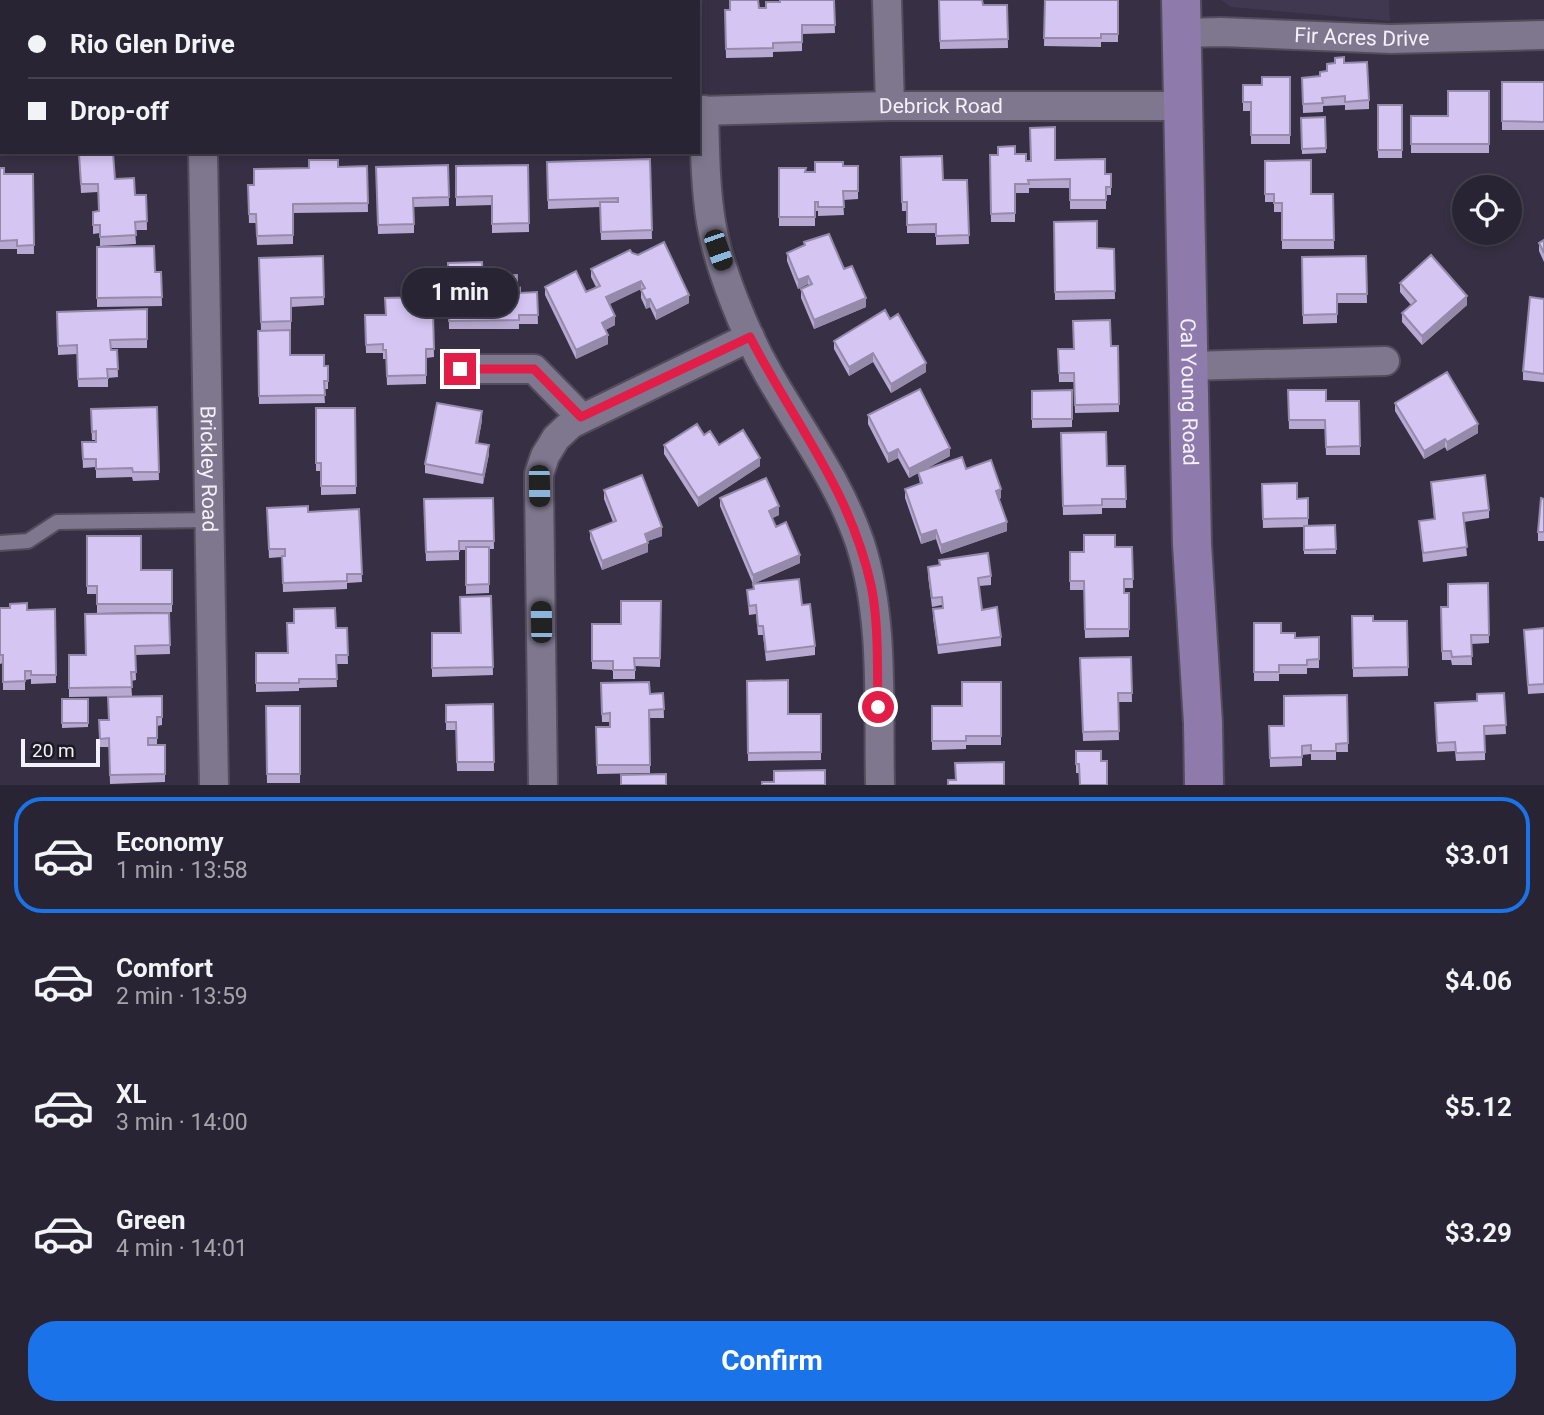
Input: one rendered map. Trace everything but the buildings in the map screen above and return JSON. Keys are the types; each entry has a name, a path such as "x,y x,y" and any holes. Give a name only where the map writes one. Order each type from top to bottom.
{"main road":[{"name":"Cal Young Road","path":"1182,17 1192,544 1204,785"}],"street":[{"path":"887,0 890,106"},
{"name":"Fir Acres Drive","path":"1182,17 1221,32 1391,39 1544,35"},
{"name":"Debrick Road","path":"701,111 890,106 1184,106"},
{"path":"701,111 711,223 724,268 750,337 769,374 826,466 846,506 860,543 871,587 876,628 880,785"},
{"name":"Brickley Road","path":"203,154 214,785"},
{"path":"543,785 539,474 550,446 564,430 581,417 750,337"},
{"path":"1188,366 1385,361"},
{"path":"460,369 534,369 581,417"}],"lane":[{"path":"0,543 28,541 57,522 210,520"}],"shaded area":[{"path":"1221,0 1389,0 1390,21 1231,7"}],"route":[{"path":"460,369 534,369 581,417 750,337 769,374 826,466 860,543 875,607 878,707"}]}
